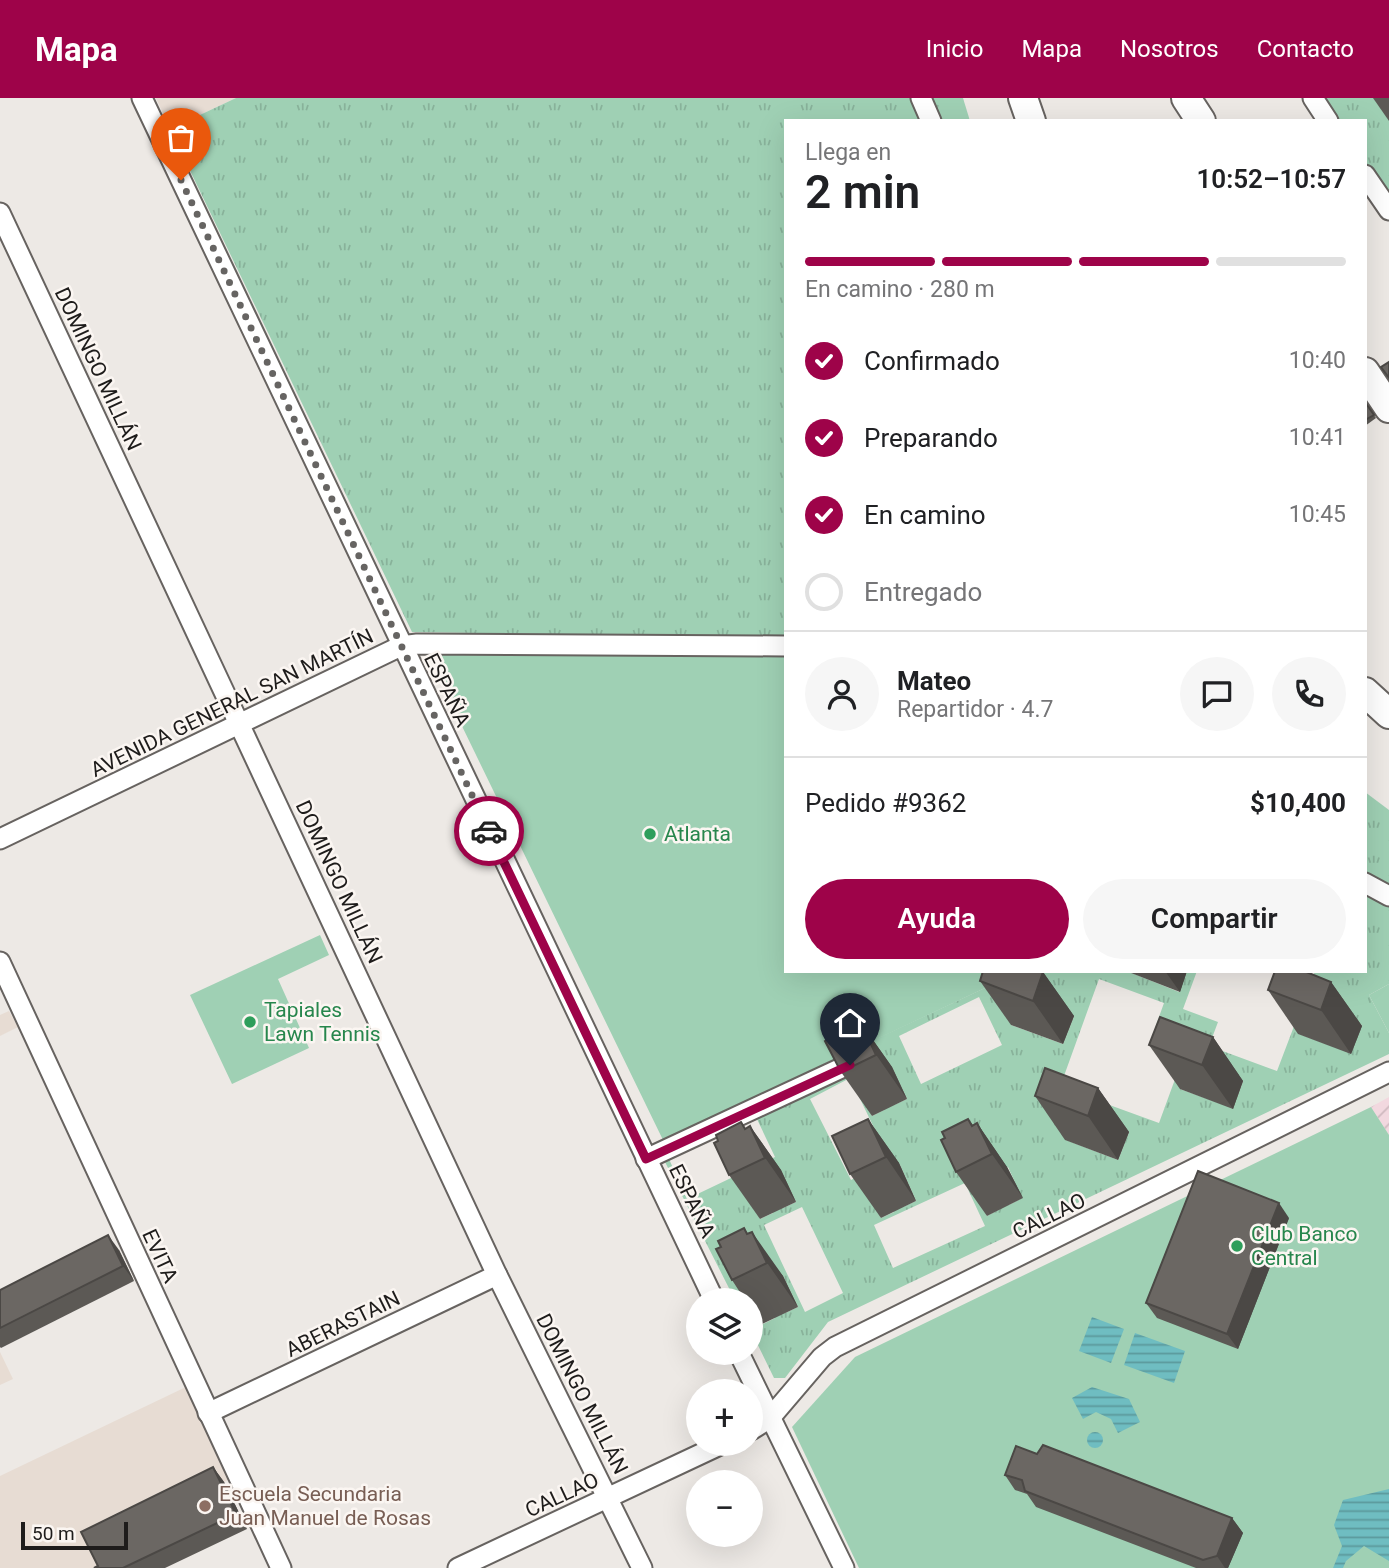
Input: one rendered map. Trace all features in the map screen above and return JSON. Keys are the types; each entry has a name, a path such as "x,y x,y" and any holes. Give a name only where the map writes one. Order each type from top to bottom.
{"highway":[{"path":"1023,98 1030,119"},
{"path":"1186,98 1200,119"},
{"path":"1367,375 1389,408"},
{"path":"1367,694 1389,714"}],"street":[{"name":"ESPAÑA","path":"142,98 708,1288"},
{"path":"921,98 930,119"},
{"path":"1313,98 1327,119"},
{"path":"1367,178 1389,210"},
{"name":"DOMINGO MILLÁN","path":"0,214 497,1275 642,1568"},
{"name":"AVENIDA GENERAL SAN MARTÍN","path":"0,839 401,646 784,646"},
{"path":"1367,884 1389,896"},
{"name":"EVITA","path":"0,962 281,1568"},
{"path":"646,1159 850,1065"},
{"name":"CALLAO","path":"763,1422 770,1418 822,1357 835,1347 1389,1072"},
{"name":"ABERASTAIN","path":"208,1413 497,1275"},
{"path":"745,1365 844,1568"},
{"name":"CALLAO","path":"458,1568 697,1456"}],"shaded area":[{"path":"156,98 236,98 170,129"},
{"path":"9,1011 18,1027 0,1036 0,1015"},
{"path":"1389,1097 1389,1135 1371,1107"},
{"path":"0,1352 13,1379 0,1385"},
{"path":"188,1386 232,1478 92,1547 102,1568 0,1568 0,1476"}],"green space":[{"path":"236,98 911,98 920,119 784,119 784,638 412,632 170,129"},
{"path":"930,98 963,98 969,119 939,119"},
{"path":"1321,98 1389,98 1389,197 1367,165 1367,119 1336,119"},
{"name":"Atlanta","path":"426,652 784,652 784,973 1017,973 663,1140"},
{"path":"1367,794 1389,810 1389,887 1367,875"},
{"path":"1367,895 1389,906 1389,984 1369,995 1389,1033 1389,1054 828,1322 785,1378 774,1378 763,1356 763,1324 775,1318 772,1312 781,1307 785,1313 798,1307 783,1276 778,1278 774,1272 766,1276 769,1284 760,1288 756,1281 749,1284 750,1288 729,1288 664,1160 668,1155 852,1069 846,1053 1017,973 1132,973 1179,992 1186,973 1196,973 1183,1009 1218,1022 1209,1046 1277,1071 1314,973 1367,973","holes":["1099,979 1164,1003 1155,1028 1189,1041 1159,1123 1060,1087","979,997 1002,1045 921,1084 899,1036","1021,997 1074,1016 1063,1044 1011,1025","1309,1006 1362,1025 1351,1053 1299,1034","1190,1061 1243,1081 1233,1108 1180,1089","884,1064 887,1070 892,1068 907,1099 894,1105 891,1099 882,1103 884,1110 872,1116 856,1085 861,1082 858,1076 865,1072 869,1080 879,1076 875,1068","850,1078 890,1161 851,1180 810,1099","1076,1112 1129,1132 1118,1160 1066,1140","756,1117 775,1157 687,1199 669,1159","899,1163 916,1201 903,1207 900,1201 891,1205 894,1212 881,1218 863,1180 875,1174 879,1182 888,1178 885,1169","999,1163 1002,1170 1008,1167 1022,1198 1009,1205 1006,1198 997,1203 1000,1209 987,1216 972,1184 976,1182 973,1176 981,1172 985,1180 994,1175 990,1167","772,1166 775,1173 781,1171 796,1202 783,1208 779,1202 770,1206 773,1213 760,1219 745,1187 749,1185 746,1179 754,1175 758,1183 767,1178 764,1171","965,1183 985,1226 893,1268 874,1225","802,1207 843,1293 805,1312 764,1225"]},
{"name":"Tapiales Lawn Tennis","path":"320,935 329,955 278,979 309,1048 232,1084 190,995"},
{"path":"1389,984 1389,1033 1369,995"},
{"name":"Club Banco Central","path":"1371,1107 1389,1135 1389,1568 859,1568 792,1427 855,1357"}],"water":[{"path":"1092,1317 1124,1329 1111,1363 1079,1351"},
{"path":"1135,1333 1185,1351 1174,1383 1124,1365"},
{"path":"1092,1387 1129,1399 1140,1422 1118,1433 1111,1419 1096,1412 1083,1419 1072,1398"},
{"path":"1092,1432 1098,1432 1103,1440 1101,1446 1092,1448 1087,1443 1087,1437"},
{"path":"1389,1489 1389,1561 1364,1546 1346,1561 1343,1568 1333,1568 1342,1546 1334,1525 1343,1500"}],"building":[{"path":"1389,362 1389,378 1381,367"},
{"path":"1367,405 1374,415 1367,419"},
{"path":"982,973 1043,973 1033,1001 980,981"},
{"path":"1274,973 1309,973 1331,982 1321,1010 1268,990"},
{"path":"1160,1017 1213,1037 1202,1065 1149,1045"},
{"path":"853,1019 856,1026 861,1023 876,1055 841,1072 825,1041 830,1038 827,1032"},
{"path":"1045,1068 1098,1088 1088,1116 1035,1096"},
{"path":"868,1119 886,1157 850,1174 832,1136"},
{"path":"968,1119 972,1126 977,1123 992,1154 956,1172 941,1140 945,1138 942,1132"},
{"path":"741,1122 745,1129 750,1126 765,1158 729,1175 714,1143 718,1141 716,1135"},
{"path":"1198,1171 1279,1203 1227,1334 1146,1303"},
{"path":"744,1228 747,1234 752,1232 767,1263 732,1280 716,1249 721,1247 718,1241"},
{"path":"108,1235 123,1266 0,1328 0,1290"},
{"path":"1043,1445 1232,1518 1217,1556 1203,1560 1025,1491 1022,1480 1005,1475 1016,1446 1037,1454"},
{"name":"Escuela Secundaria Juan Manuel de Rosas","path":"213,1467 236,1514 123,1568 94,1568 98,1566 81,1532"}],"way so far":[{"path":"181,180 489,831"}],"place":[{"name":"Atlanta","path":"650,834"},
{"name":"Tapiales Lawn Tennis","path":"250,1022"},
{"name":"Club Banco Central","path":"1237,1246"},
{"name":"Escuela Secundaria Juan Manuel de Rosas","path":"205,1506"}],"route":[{"path":"489,831 646,1159 850,1065"}]}
